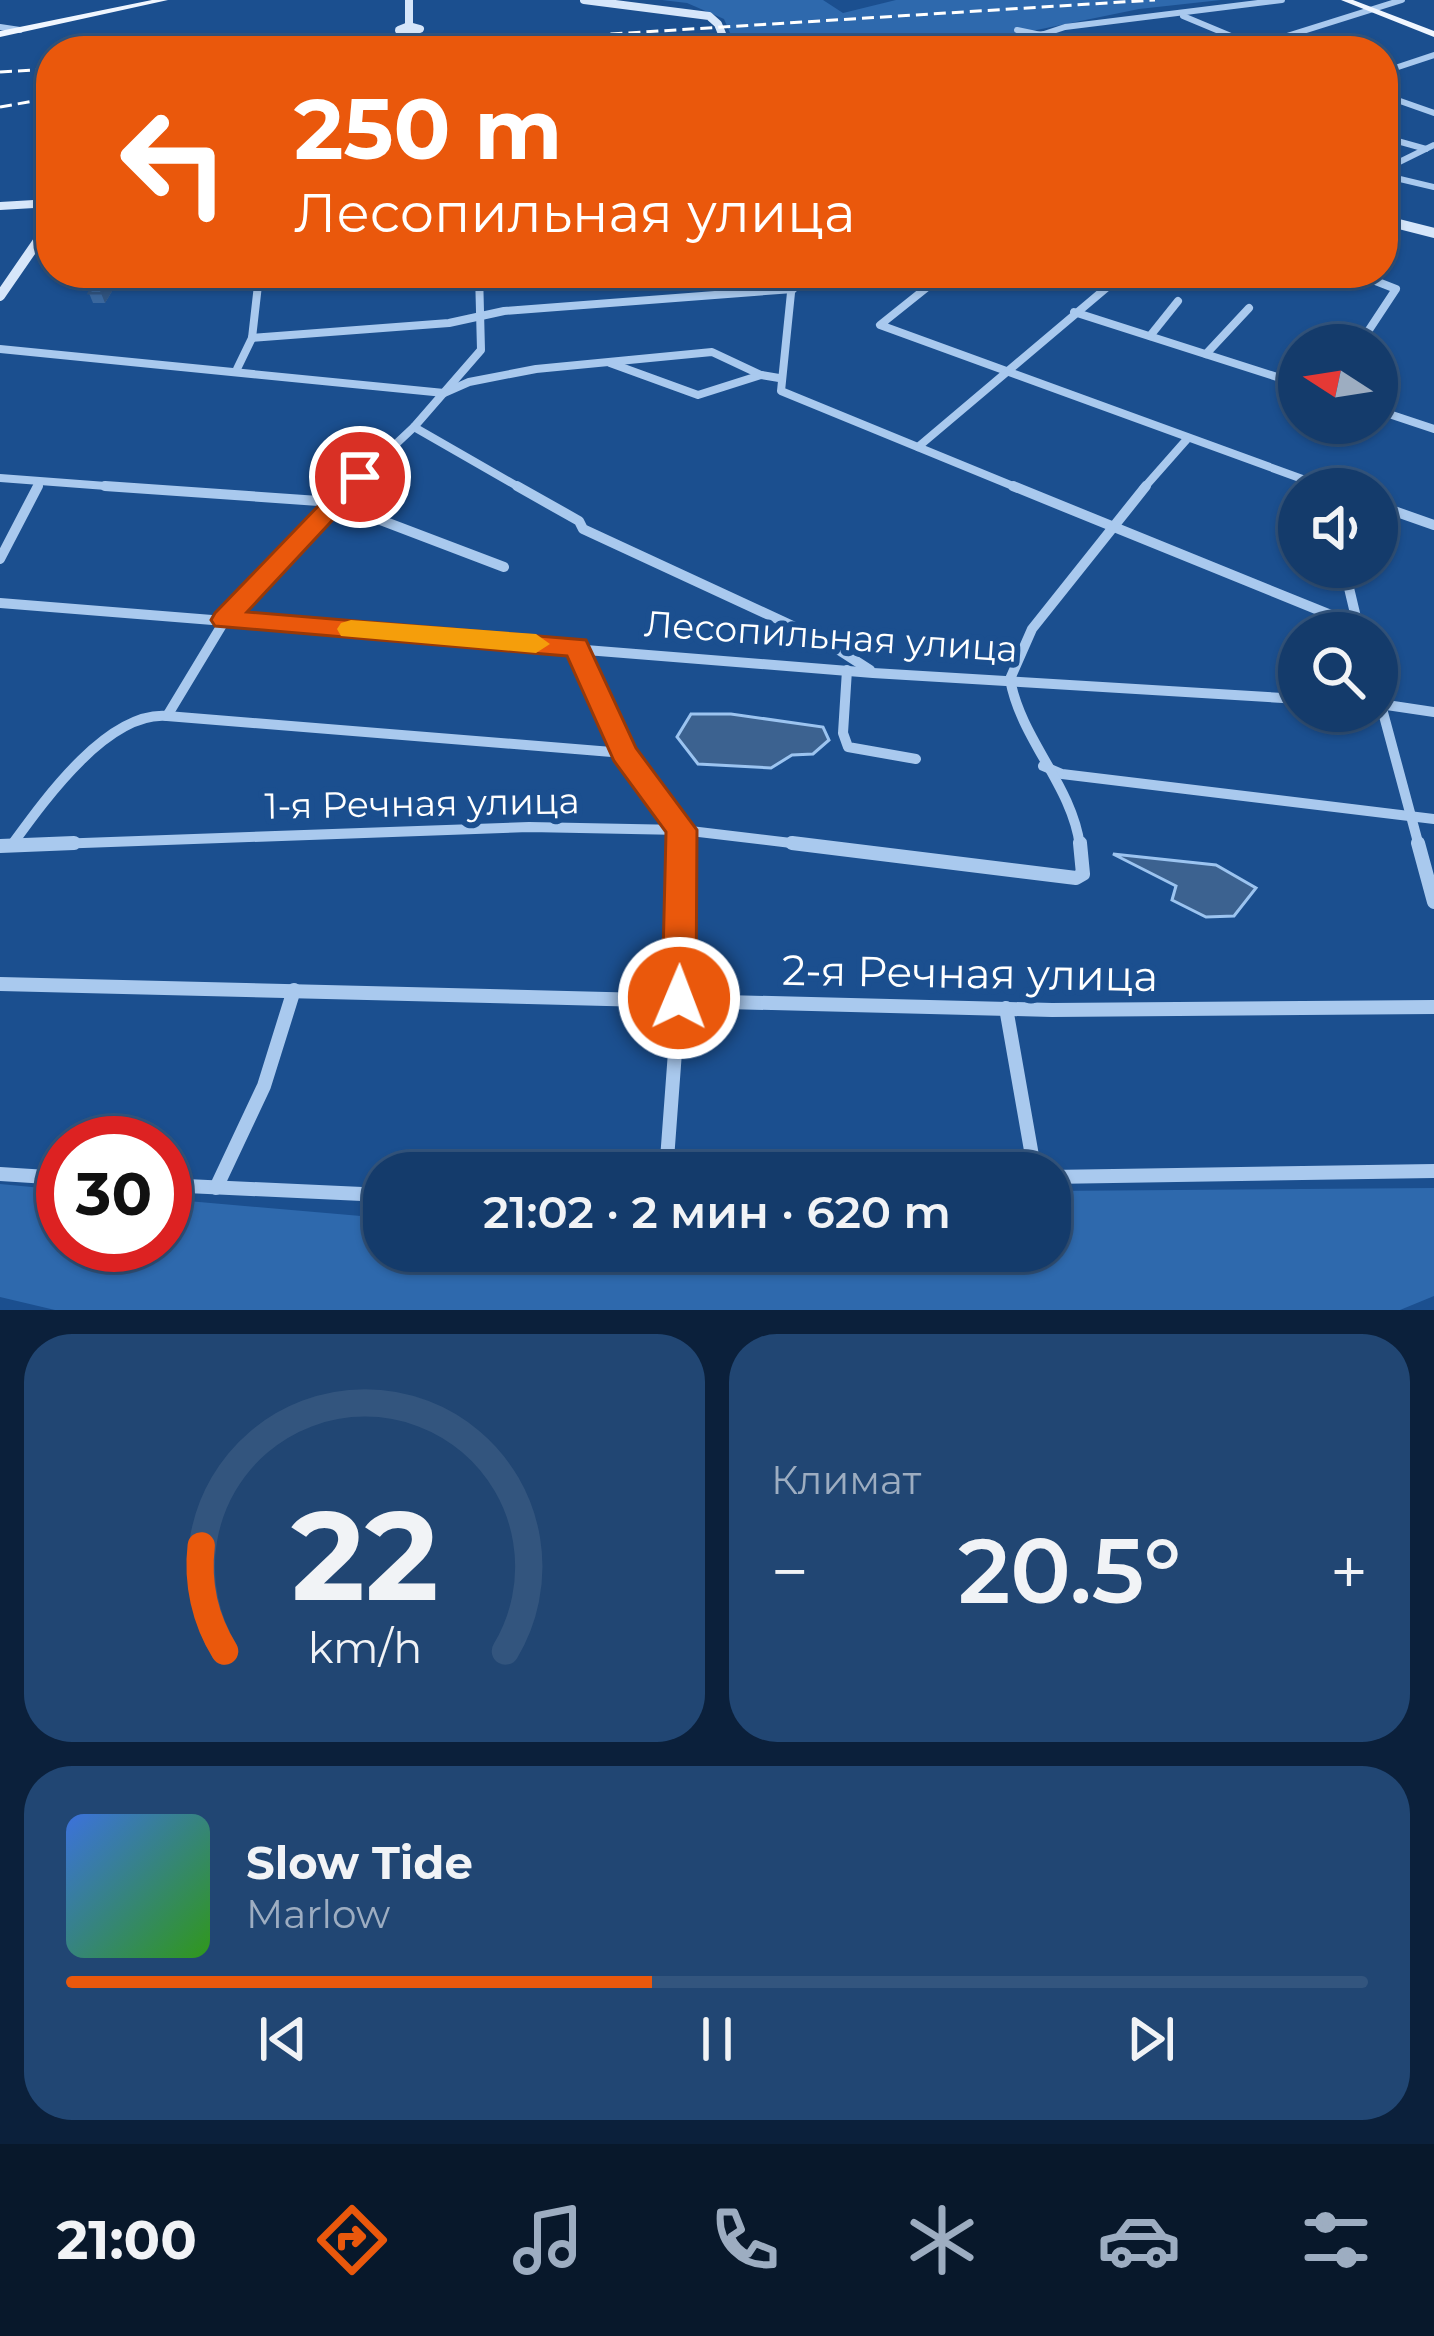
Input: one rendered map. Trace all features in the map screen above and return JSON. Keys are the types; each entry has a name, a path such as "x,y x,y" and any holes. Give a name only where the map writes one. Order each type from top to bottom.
{"main road":[{"path":"19,29 152,0"},
{"path":"0,31 164,0"},
{"path":"1345,0 1434,34"}],"street":[{"path":"584,0 710,16 723,36"},
{"path":"1007,36 1282,0"},
{"path":"1284,36 1402,0"},
{"path":"409,26 412,4"},
{"path":"1183,16 1230,36"},
{"path":"1017,30 1048,36"},
{"path":"1398,67 1434,55"},
{"path":"1398,100 1434,113"},
{"path":"1398,140 1431,148"},
{"path":"1398,165 1431,148"},
{"path":"1398,177 1434,188"},
{"path":"0,206 36,203"},
{"path":"1398,224 1434,233"},
{"path":"0,296 36,244"},
{"path":"236,369 252,338 258,288"},
{"path":"167,716 225,620 332,502 414,427 481,350 479,288"},
{"path":"926,288 880,325 1278,471"},
{"path":"918,447 1105,288"},
{"path":"1373,324 1396,291 1389,288"},
{"path":"252,338 793,289 781,391 1315,612"},
{"path":"1150,336 1178,302"},
{"path":"1206,354 1249,308"},
{"path":"1074,312 1278,377"},
{"path":"0,349 444,393 502,376 712,352 761,375 779,378"},
{"path":"607,362 698,395 761,375"},
{"path":"1398,417 1434,429"},
{"path":"414,427 579,521 584,529 836,648 873,673"},
{"path":"1188,438 1110,527 1016,649 1010,679 1043,766 1062,773 1434,819"},
{"path":"0,478 332,502 504,567"},
{"path":"0,559 39,483"},
{"path":"1398,512 1434,525"},
{"name":"Лесопильная улица","path":"0,603 873,673 1278,698"},
{"path":"577,647 624,753 682,830 679,998 668,1152"},
{"path":"836,648 844,670 848,746 916,759"},
{"path":"1398,707 1434,712"},
{"path":"5,846 80,764 142,715 624,753"},
{"path":"1386,732 1434,902"},
{"name":"1-я Речная улица","path":"5,846 529,827 682,830 1076,878 1083,874 1071,806 1043,766"},
{"name":"2-я Речная улица","path":"0,984 1006,1008 1434,1007"},
{"path":"216,1188 264,1086 294,990"},
{"path":"1006,1008 1031,1152"},
{"path":"1071,1177 1434,1171"},
{"path":"0,1174 36,1176"},
{"path":"192,1187 363,1195"}],"shaded area":[{"path":"662,0 823,0 843,13 896,0 1221,0 987,36 731,36 724,19 687,3"},
{"path":"691,714 731,714 823,727 829,740 813,754 792,755 771,768 698,764 677,737"},
{"path":"1113,854 1216,865 1256,888 1234,916 1206,917 1172,900 1176,886"},
{"path":"0,1184 36,1187 36,1272 192,1272 192,1201 363,1216 363,1272 1071,1272 1071,1191 1434,1188 1434,1296 1400,1310 55,1310 0,1297"}],"railway":[{"path":"580,36 1155,0"},
{"path":"0,72 36,70"},
{"path":"0,107 36,101"}],"slow traffic":[{"path":"351,629 536,644"}],"route":[{"path":"360,477 225,620 577,647 624,753 682,830 679,998"}]}
